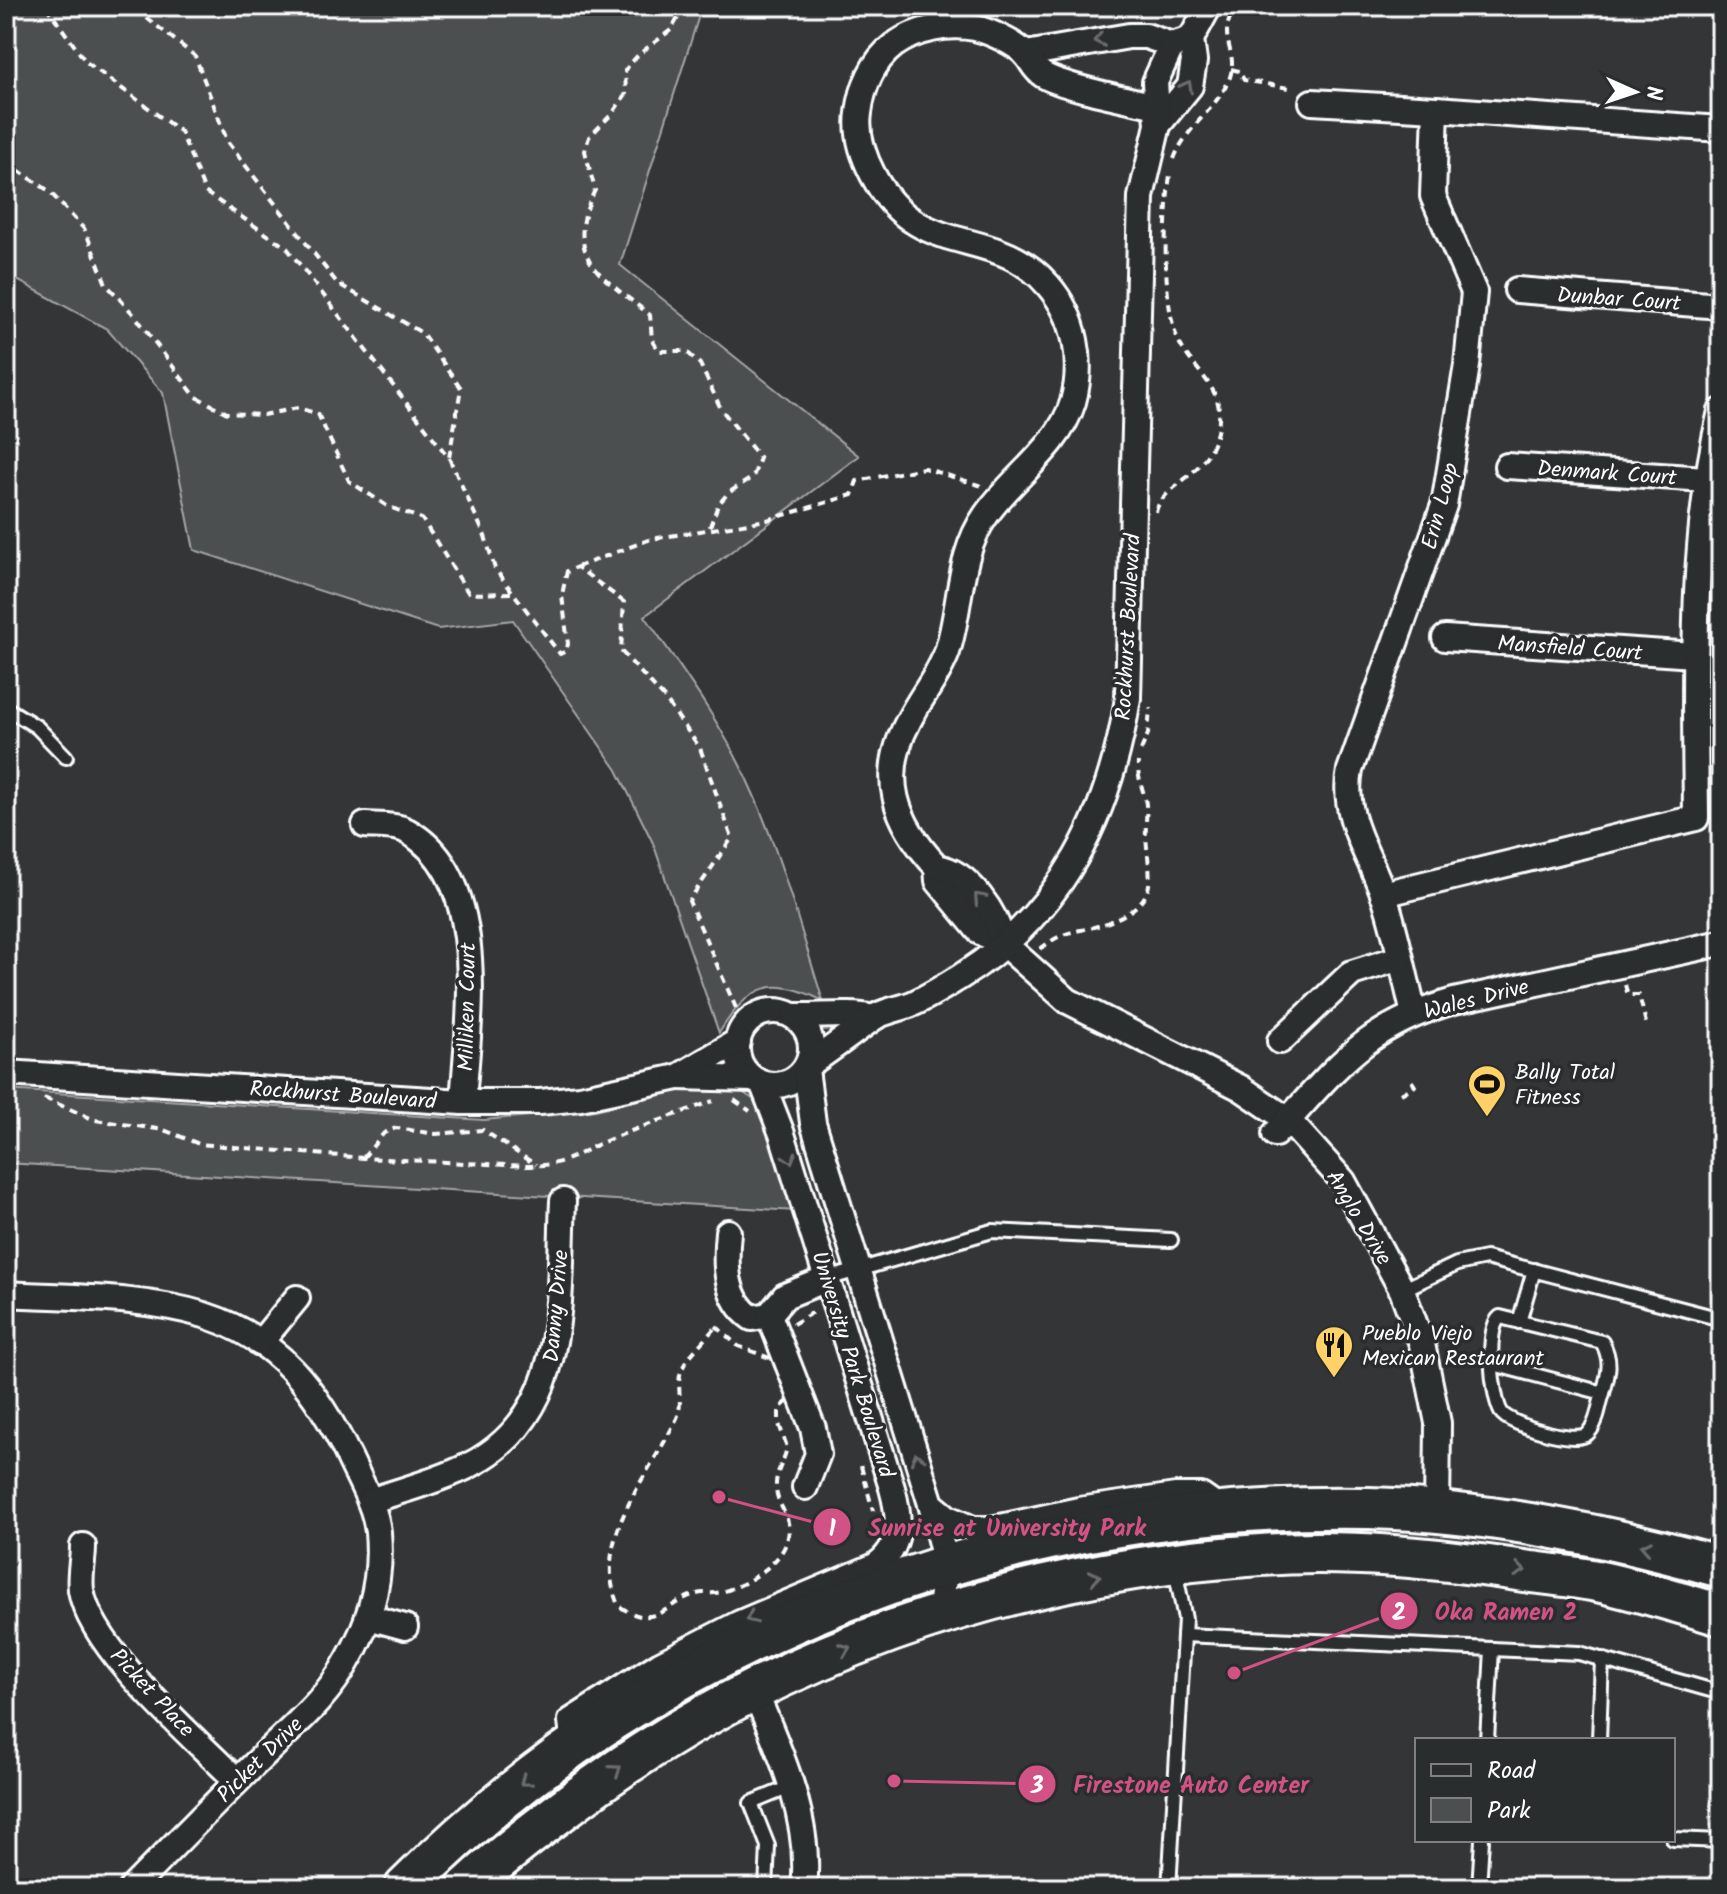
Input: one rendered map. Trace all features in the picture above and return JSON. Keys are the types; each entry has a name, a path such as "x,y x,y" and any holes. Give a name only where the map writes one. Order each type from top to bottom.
{"highway":[{"path":"405,1888 507,1794 574,1744 657,1690 760,1637 864,1591 1021,1544 1117,1525 1225,1513 1372,1508 1505,1520 1657,1549 1721,1567"},
{"path":"1173,1563 1193,1537 1219,1532 1340,1529 1475,1539 1491,1535 1505,1520"},
{"path":"467,1888 546,1822 641,1753 754,1690 887,1632 1001,1596 1173,1563 1264,1555 1435,1558 1607,1583 1721,1615"}],"street":[{"name":"Rockhurst Boulevard","path":"807,1067 873,1018 916,1002 962,976 1004,944 1069,873 1107,795 1128,698 1141,197 1157,116 1159,68 1209,6"},
{"path":"1004,944 997,917 950,869 937,867 909,835 899,814 894,760 901,736 937,675 947,650 965,557 974,535 1003,492 1059,432 1072,403 1079,360 1070,322 1050,287 1019,260 992,249 928,232 901,215 871,172 859,137 860,100 873,68 893,46 919,33 948,27 976,29 1026,54 1129,36 1182,42"},
{"name":"Rockhurst Boulevard","path":"1157,116 1190,86 1194,61 1182,42"},
{"path":"1026,54 1032,67 1057,81 1157,116"},
{"path":"1312,102 1721,129"},
{"name":"Erin Loop","path":"1414,1014 1383,894 1350,814 1348,779 1448,492 1474,300 1473,286 1433,196 1436,109"},
{"name":"Dunbar Court","path":"1517,290 1721,306"},
{"path":"1383,894 1708,816 1694,655 1706,479 1721,411"},
{"name":"Denmark Court","path":"1507,466 1706,479"},
{"name":"Mansfield Court","path":"1445,638 1694,655"},
{"name":"Milliken Court","path":"365,825 406,830 435,856 461,902 469,959 463,1102"},
{"name":"Wales Drive","path":"1281,1127 1319,1081 1360,1044 1414,1014 1454,1001 1721,943"},
{"name":"Anglo Drive","path":"1004,944 1068,1001 1241,1088 1343,1181 1402,1290 1432,1383 1438,1423 1437,1514"},
{"path":"1280,1041 1352,973 1400,958"},
{"path":"769,1011 794,1016 809,1035 812,1047 807,1067 787,1084 758,1082 738,1059 738,1041 746,1023 756,1015 769,1011"},
{"name":"Rockhurst Boulevard","path":"794,1016 832,1018 858,1014 873,1018"},
{"name":"Rockhurst Boulevard","path":"678,1077 738,1041"},
{"name":"University Park Boulevard","path":"807,1067 813,1123 931,1504 946,1564 939,1615"},
{"name":"Rockhurst Boulevard","path":"6,1073 463,1102 580,1098 678,1077 758,1082"},
{"name":"University Park Boulevard","path":"574,1744 571,1721 660,1664 740,1623 875,1566 896,1543 898,1508 827,1279 758,1082"},
{"name":"Danny Drive","path":"370,1501 470,1465 520,1423 550,1372 555,1342 563,1201"},
{"path":"728,1232 729,1283 737,1303 752,1318 779,1320"},
{"path":"805,1487 818,1454 813,1428 779,1320 785,1296 827,1279"},
{"name":"Picket Drive","path":"6,1294 121,1300 179,1309 206,1316 260,1343 284,1360 322,1402 370,1501 377,1530 379,1559 368,1617 359,1641 330,1689 132,1888"},
{"path":"260,1343 297,1298"},
{"path":"931,1504 948,1518 973,1529 991,1529 1079,1510 1176,1496 1201,1496 1225,1513"},
{"name":"Picket Place","path":"83,1546 81,1590 93,1621 134,1677 237,1781"},
{"path":"368,1617 405,1627"},
{"path":"754,1690 790,1787 805,1845 804,1888"}],"lane":[{"path":"6,708 37,727 66,757"},
{"path":"827,1279 992,1231 1171,1240"},
{"path":"1402,1290 1478,1258 1721,1319"},
{"path":"1519,1322 1534,1270"},
{"path":"1500,1317 1519,1322 1602,1342 1611,1365 1595,1422 1586,1435 1575,1438 1524,1426 1511,1422 1500,1411 1489,1341 1493,1323 1500,1317"},
{"path":"1493,1364 1603,1393"},
{"path":"1169,1888 1184,1635 1183,1600 1173,1563"},
{"path":"1184,1635 1579,1653 1721,1693"},
{"path":"1487,1738 1492,1649"},
{"path":"1599,1738 1602,1659"},
{"path":"766,1888 768,1846 751,1803 790,1787"},
{"path":"1675,1839 1721,1841"},
{"path":"1479,1888 1482,1842"}],"path":[{"path":"46,6 86,62 181,132 205,192 287,248 430,438 449,458 485,536 495,569 560,654 568,644 562,595 567,571 651,539 767,520 852,495 857,481 924,468 1003,492"},
{"path":"139,6 148,19 195,56 228,143 337,283 422,333 461,388 449,458"},
{"path":"685,6 671,30 639,54 625,70 626,94 612,114 589,137 585,151 595,190 582,215 581,235 591,267 650,315 652,340 659,351 686,351 700,364 721,409 760,458 753,477 728,493 718,505 709,529"},
{"path":"1156,517 1161,498 1198,471 1205,461 1219,421 1217,395 1185,354 1173,322 1165,234 1170,179 1179,147 1226,86 1231,69 1225,31 1237,6"},
{"path":"1231,69 1239,71 1244,80 1289,87 1312,102"},
{"path":"6,162 49,191 85,230 106,284 136,317 195,396 227,413 263,415 298,408 318,414 349,481 387,506 422,519 469,594 513,593"},
{"path":"577,567 624,602 621,651 665,699 700,748 732,838 689,901 736,1008"},
{"path":"1040,949 1063,933 1109,922 1137,903 1150,889 1152,866 1146,838 1146,802 1138,767 1148,734 1150,699"},
{"path":"1625,985 1628,995 1639,995 1647,1027"},
{"path":"1401,1094 1415,1086 1411,1080"},
{"path":"34,1098 47,1099 95,1120 164,1130 199,1144 363,1158 537,1166 574,1160 605,1141 718,1099"},
{"path":"733,1100 754,1114"},
{"path":"363,1158 384,1133 396,1128 436,1134 483,1130 537,1166"},
{"path":"779,1320 815,1311"},
{"path":"716,1326 738,1346 758,1354 772,1359 789,1400 779,1409 779,1424 787,1447 776,1473 777,1493 789,1521 783,1550 750,1580 726,1590 691,1595 659,1614 643,1615 623,1609 615,1598 612,1579 618,1534 639,1481 678,1415 682,1369 716,1326"}],"green space":[{"path":"6,6 702,6 620,265 859,456 645,616 713,717 748,782 780,862 823,1001 789,988 763,989 741,1004 719,1033 653,843 617,770 513,620 438,629 194,550 163,393 107,329 6,274"},
{"path":"707,1084 729,1084 761,1104 796,1211 6,1163 6,1090 484,1120 595,1110"}],"place":[{"name":"Bally Total Fitness","path":"1487,1118"},
{"name":"Pueblo Viejo Mexican Restaurant","path":"1334,1379"},
{"name":"Sunrise at University Park","path":"719,1497"},
{"name":"Oka Ramen 2","path":"1234,1673"},
{"name":"Firestone Auto Center","path":"894,1781"}]}
